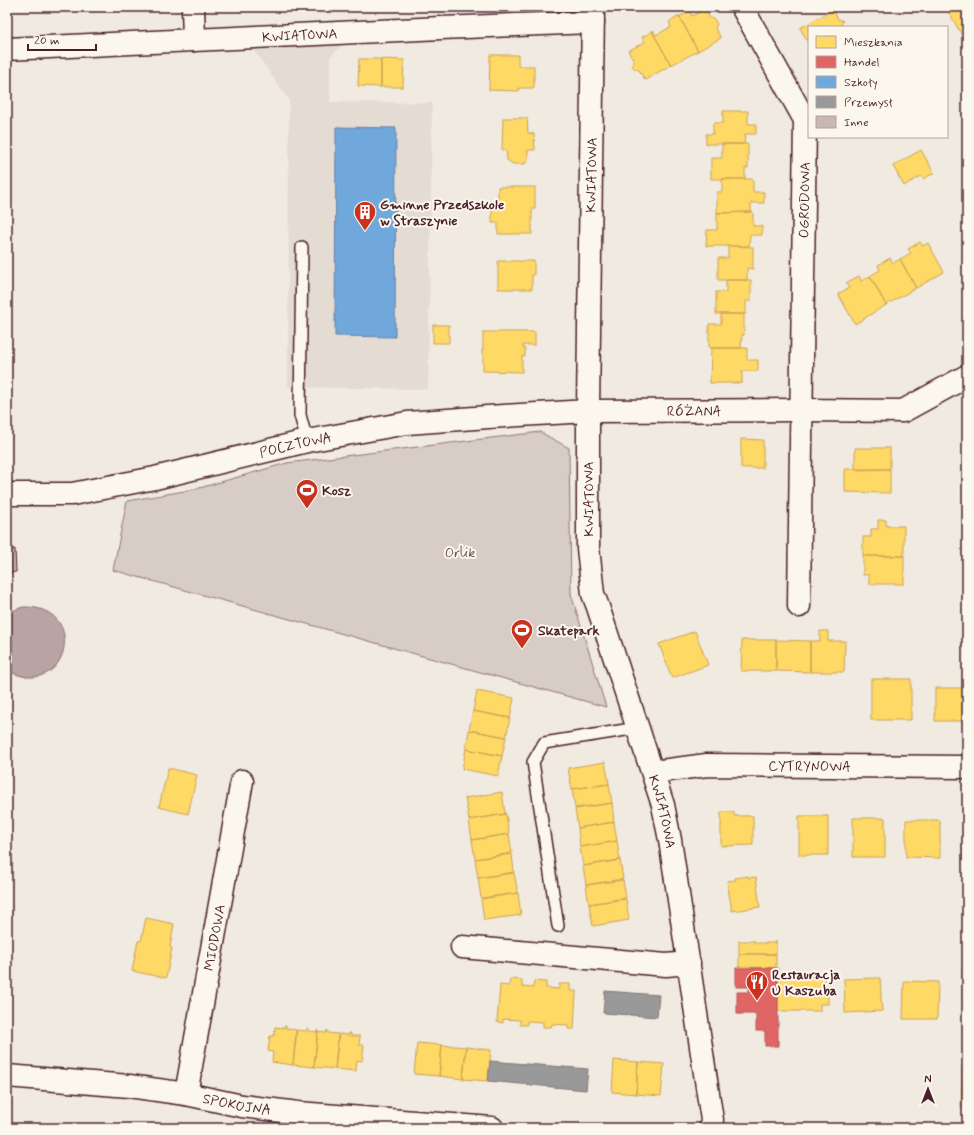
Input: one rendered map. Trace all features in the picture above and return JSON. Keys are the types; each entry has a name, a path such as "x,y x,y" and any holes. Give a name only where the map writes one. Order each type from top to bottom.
{"street":[{"path":"193,7 194,40"},
{"name":"OGRODOWA","path":"742,7 805,120 801,410"},
{"name":"KWIATOWA","path":"7,49 425,29 593,14 588,411 588,548 592,594 598,607 663,804 670,840 712,1120 711,1128"},
{"name":"RÓŻANA","path":"588,411 902,411 967,376"},
{"path":"799,606 801,410"},
{"name":"POCZTOWA","path":"7,494 72,494 155,478 307,441 407,423 588,411"},
{"name":"CYTRYNOWA","path":"653,772 707,765 967,767"},
{"name":"MIODOWA","path":"186,1094 242,781"},
{"path":"462,947 666,965 688,963"},
{"name":"SPOKOJNA","path":"7,1076 128,1086 186,1094 242,1106 297,1121 492,1128"}],"lane":[{"path":"302,247 300,415 307,441"},
{"path":"558,926 533,762 544,743 638,728"}],"shaded area":[{"path":"345,42 330,57 330,102 432,103 428,389 288,387 289,100 251,46"},
{"path":"23,607 44,611 58,621 64,635 63,650 57,664 45,674 28,677 7,670 7,615 12,611"}],"green space":[{"name":"Orlik","path":"540,432 569,448 571,594 606,707 113,570 127,501 196,489 287,463"}],"building: Mieszkania":[{"path":"951,7 967,7 967,34 963,37 947,9"},
{"path":"705,9 710,18 714,19 717,24 715,28 721,38 698,51 679,16 690,11 692,16"},
{"path":"833,10 838,19 843,21 842,26 808,26 808,42 800,28"},
{"path":"678,16 698,51 671,65 652,31 653,30 656,35 671,27 669,22"},
{"path":"651,31 671,65 645,80 639,70 635,69 632,65 634,60 628,51 645,42 642,37"},
{"path":"490,55 518,55 518,66 534,66 534,87 519,88 519,91 489,90"},
{"path":"359,59 381,59 381,87 358,86"},
{"path":"381,59 404,60 403,87 381,87"},
{"path":"723,111 748,111 748,124 756,124 756,134 745,134 744,144 706,144 706,134 713,134 713,123 723,123"},
{"path":"503,118 527,118 528,133 534,134 535,150 528,150 528,159 525,164 513,164 507,160 506,150 502,150"},
{"path":"722,144 748,144 748,168 745,168 745,179 711,179 711,158 722,158"},
{"path":"921,150 934,173 923,179 921,176 904,186 893,166"},
{"path":"722,179 753,179 753,192 764,192 764,203 751,203 751,212 717,213 717,192 722,192"},
{"path":"498,187 535,187 535,209 532,209 532,234 498,234 498,223 492,223 492,207 498,207"},
{"path":"753,212 753,226 762,226 762,235 750,235 749,246 706,246 707,230 717,230 717,213"},
{"path":"920,242 923,246 928,243 944,272 916,288 900,259 911,253 908,249"},
{"path":"728,246 753,247 753,269 747,268 747,280 718,280 718,258 728,258"},
{"path":"890,258 893,263 900,259 916,288 886,305 870,276 880,270 878,265"},
{"path":"498,261 534,261 532,289 498,289"},
{"path":"859,276 861,281 870,276 886,305 855,324 838,294 849,288 846,283"},
{"path":"726,280 751,280 751,301 746,301 746,314 716,314 716,292 726,292"},
{"path":"721,314 744,314 744,335 742,335 741,348 709,348 709,324 721,324"},
{"path":"433,325 449,325 449,343 433,343"},
{"path":"483,332 535,332 535,345 523,345 523,348 525,348 525,356 522,356 522,372 483,371"},
{"path":"711,348 747,348 747,360 758,360 758,371 742,371 742,383 710,383"},
{"path":"741,439 763,440 763,468 741,468"},
{"path":"855,448 890,448 890,469 855,470"},
{"path":"845,469 890,469 890,493 845,492"},
{"path":"878,520 886,520 886,526 904,526 904,556 863,556 863,537 871,537 871,529 878,529"},
{"path":"863,556 904,556 904,584 869,584 869,575 863,575"},
{"path":"695,631 708,665 672,678 659,644"},
{"path":"820,631 828,631 828,641 845,641 844,672 810,672 810,641 820,641"},
{"path":"742,640 776,640 776,671 741,671"},
{"path":"776,640 810,641 810,672 776,671"},
{"path":"871,679 911,679 911,720 871,720"},
{"path":"935,688 967,688 967,721 935,721"},
{"path":"477,691 514,698 510,718 473,711"},
{"path":"473,711 510,718 506,737 469,730"},
{"path":"469,730 506,737 502,756 466,749"},
{"path":"466,749 502,756 498,776 462,769"},
{"path":"605,762 609,784 572,789 568,768"},
{"path":"168,768 197,775 188,814 159,807"},
{"path":"609,784 612,803 575,808 572,789"},
{"path":"502,792 505,814 469,820 465,798"},
{"path":"612,803 614,822 578,828 575,809"},
{"path":"721,812 734,812 734,816 753,816 753,845 721,846"},
{"path":"506,814 509,834 472,840 469,820"},
{"path":"799,816 828,816 828,855 799,855"},
{"path":"853,818 885,818 885,857 853,857"},
{"path":"964,819 967,819 967,860 963,860"},
{"path":"906,820 940,820 940,858 906,857"},
{"path":"614,822 617,841 580,847 578,828"},
{"path":"509,834 512,853 475,859 472,840"},
{"path":"617,841 620,860 583,866 580,847"},
{"path":"512,854 514,872 478,878 475,859"},
{"path":"620,860 623,879 586,885 583,866"},
{"path":"514,873 518,893 481,898 478,878"},
{"path":"748,876 748,878 756,877 760,907 732,911 727,881"},
{"path":"623,880 626,898 589,904 586,885"},
{"path":"518,893 521,915 484,920 481,899"},
{"path":"626,899 629,920 593,926 589,904"},
{"path":"146,918 174,924 170,947 172,948 166,978 132,971 138,941 141,941"},
{"path":"739,941 775,943 776,941 776,954 739,954"},
{"path":"739,954 776,954 776,968 739,967"},
{"path":"962,970 967,970 967,1014 963,1014"},
{"path":"778,973 825,973 824,985 828,985 828,1004 820,1004 820,1011 778,1011"},
{"path":"880,978 882,1011 845,1013 844,979"},
{"path":"510,979 522,980 522,987 533,988 534,981 546,982 546,988 559,989 559,984 570,984 570,991 576,991 574,1029 568,1029 568,1025 552,1024 551,1027 543,1027 543,1022 527,1021 527,1025 520,1025 520,1020 503,1019 503,1023 497,1022 500,985 509,986"},
{"path":"904,981 938,982 937,1019 903,1019"},
{"path":"285,1026 286,1028 296,1030 293,1065 272,1062 273,1052 268,1051 270,1036 274,1036 275,1027 284,1028"},
{"path":"307,1028 309,1031 316,1032 318,1030 314,1067 293,1065 297,1030 307,1031"},
{"path":"318,1030 319,1032 326,1033 327,1030 328,1033 338,1034 335,1069 314,1067"},
{"path":"349,1033 351,1033 351,1036 360,1036 359,1045 364,1045 362,1061 357,1060 356,1071 335,1069 339,1034 349,1035"},
{"path":"417,1043 442,1045 439,1076 414,1074"},
{"path":"442,1045 466,1047 463,1079 439,1076"},
{"path":"466,1047 491,1050 488,1081 463,1079"},
{"path":"614,1060 638,1062 636,1094 612,1092"},
{"path":"638,1062 664,1064 661,1096 636,1094"},
{"path":"962,1066 967,1066 967,1109 961,1108"}],"building: Handel":[{"name":"Restauracja U Kaszuba","path":"736,968 778,968 778,1046 765,1046 765,1031 756,1031 756,1014 737,1014 737,992 749,992 749,987 736,987"}],"building: Szkoły":[{"name":"Gminne Przedszkole w Straszynie","path":"336,127 396,128 395,337 335,336"}],"building: Przemysł":[{"path":"605,991 659,995 657,1017 603,1013"},
{"path":"490,1061 588,1069 586,1090 488,1081"}],"building: Inne":[{"path":"15,549 16,572 7,573 7,550"}],"place":[{"name":"Gminne Przedszkole w Straszynie","path":"365,232"},
{"name":"Kosz","path":"307,510"},
{"name":"Skatepark","path":"522,650"},
{"name":"Restauracja U Kaszuba","path":"757,1002"}]}
